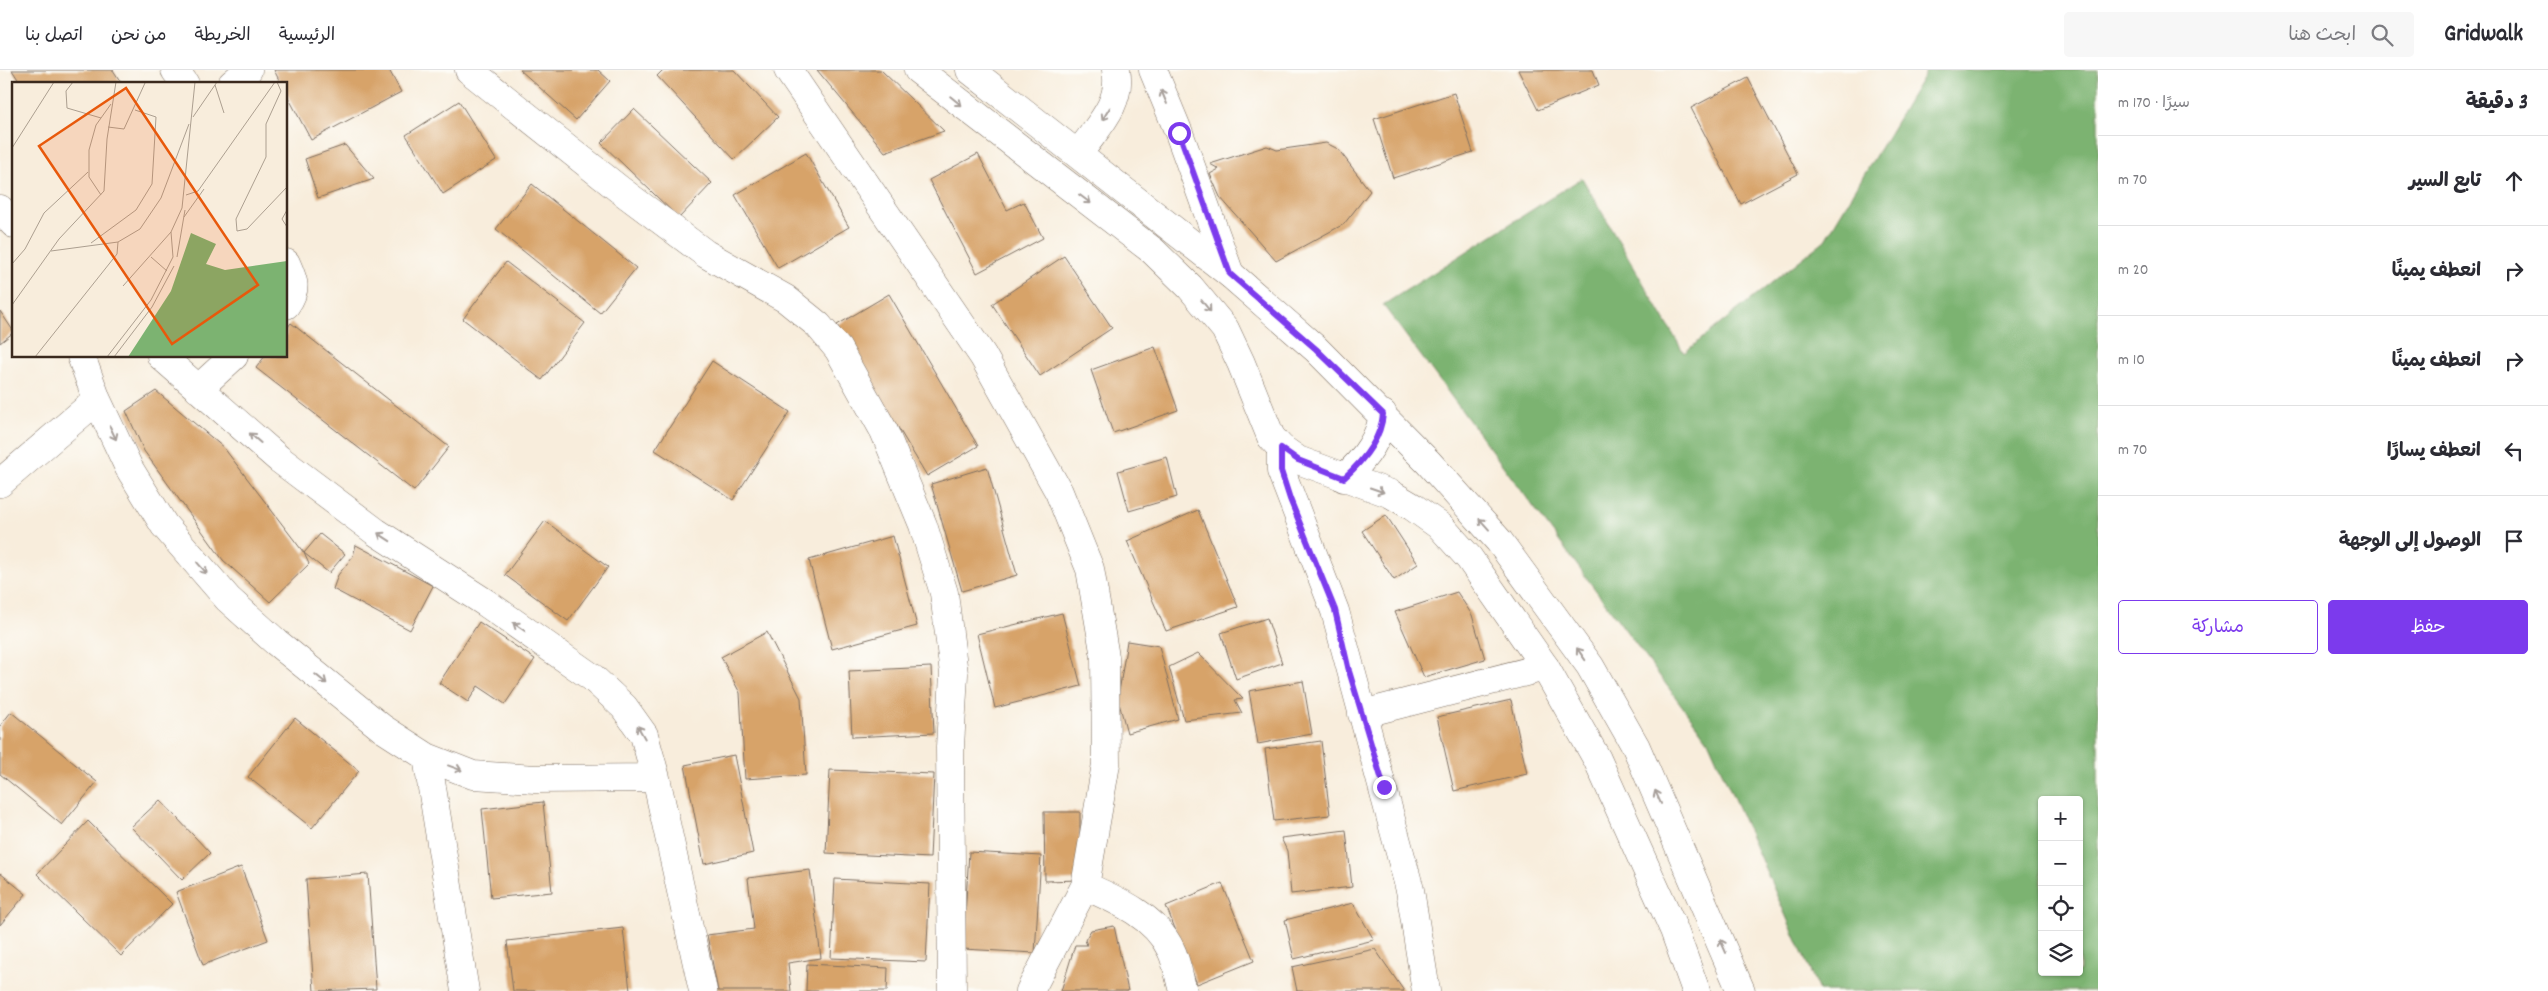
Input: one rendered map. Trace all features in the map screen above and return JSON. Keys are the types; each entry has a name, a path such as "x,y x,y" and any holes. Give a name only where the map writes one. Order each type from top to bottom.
{"street":[{"path":"175,70 183,82"},
{"path":"234,82 248,70"},
{"path":"469,70 619,189 706,254 786,299 818,325 838,349 884,431 923,524 944,593 954,674 950,746 952,991"},
{"path":"788,70 982,356 1059,492 1090,569 1106,657 1106,764 1085,886 1030,991"},
{"path":"918,70 1153,251 1190,286 1225,329 1271,437 1281,448 1298,460 1391,494 1441,527 1469,558 1545,667 1597,759 1674,930 1696,991"},
{"path":"970,70 1079,153 1230,274 1316,349 1383,414 1499,541 1590,666 1636,747 1741,991"},
{"path":"1079,153 1117,97 1119,82 1116,70"},
{"path":"1153,70 1179,133 1230,274"},
{"path":"0,209 12,222"},
{"path":"288,268 294,284 294,294 288,302"},
{"path":"84,358 97,400 130,468 164,525 228,598 276,642 382,728 427,757 473,774 535,779 656,778"},
{"path":"163,358 278,459 376,532 486,603 592,678 624,707 644,735 656,778 703,991"},
{"path":"198,389 232,358"},
{"path":"0,482 97,400"},
{"path":"1344,478 1355,468 1377,439 1383,414"},
{"path":"1281,448 1281,471 1290,499 1335,610 1410,890 1426,991"},
{"path":"1362,714 1545,667"},
{"path":"427,757 465,991"},
{"path":"1085,886 1117,900 1155,926 1171,950 1183,991"}],"green space":[{"path":"1927,70 2098,70 2098,991 1819,991 1709,742 1383,305 1582,178 1684,353 1825,240"}],"building":[{"path":"12,70 113,70 121,82 20,82"},
{"path":"274,70 389,70 401,92 311,140 288,97 288,82 280,82"},
{"path":"520,70 598,70 610,81 576,120"},
{"path":"663,70 734,70 778,117 734,159 657,76"},
{"path":"817,70 881,70 944,131 885,152"},
{"path":"1518,70 1593,70 1599,85 1538,110"},
{"path":"1748,78 1798,174 1741,204 1691,108"},
{"path":"1454,93 1473,152 1393,178 1374,119"},
{"path":"459,101 496,160 443,194 406,135"},
{"path":"634,109 712,183 679,218 601,143"},
{"path":"1326,143 1338,149 1370,191 1344,224 1276,261 1220,197 1210,174 1219,169 1210,164 1267,146 1277,150"},
{"path":"345,145 374,179 318,198 305,159"},
{"path":"806,153 849,227 778,268 735,195"},
{"path":"978,154 1007,210 1024,202 1043,238 977,273 929,180"},
{"path":"532,184 636,268 600,313 496,229"},
{"path":"1064,256 1112,328 1040,376 992,304"},
{"path":"506,262 585,323 542,380 463,319"},
{"path":"889,294 978,446 927,476 837,325"},
{"path":"0,311 12,329 12,334 0,343"},
{"path":"291,323 449,447 414,491 256,368 264,358 288,358 288,327"},
{"path":"1155,347 1178,410 1113,433 1091,370"},
{"path":"712,361 790,412 733,500 655,450"},
{"path":"156,391 224,448 304,553 309,564 270,602 223,560 144,451 126,411"},
{"path":"1167,457 1177,497 1129,511 1118,471"},
{"path":"987,467 1017,575 962,591 931,484"},
{"path":"1198,510 1238,607 1166,631 1127,541"},
{"path":"1386,515 1418,564 1394,580 1362,531"},
{"path":"545,521 608,567 568,621 505,575"},
{"path":"320,534 345,554 329,573 304,553"},
{"path":"893,536 917,626 832,649 809,560"},
{"path":"356,545 433,586 410,630 333,589 338,575 353,556"},
{"path":"1457,592 1472,615 1485,659 1424,677 1395,612"},
{"path":"1062,613 1081,686 995,708 977,634"},
{"path":"1267,618 1282,663 1236,679 1221,633"},
{"path":"479,622 535,659 505,704 478,686 468,702 439,683"},
{"path":"767,632 801,698 806,775 745,779 740,693 721,657"},
{"path":"1127,641 1159,646 1178,719 1127,733 1118,699"},
{"path":"1198,653 1243,699 1235,700 1242,713 1184,720 1169,667"},
{"path":"931,667 934,733 852,737 849,671"},
{"path":"1303,681 1312,734 1258,744 1249,691"},
{"path":"1511,700 1527,774 1454,791 1437,717"},
{"path":"11,712 97,782 62,825 0,774 0,726"},
{"path":"295,718 359,771 312,828 248,777"},
{"path":"1321,741 1330,815 1274,821 1265,749"},
{"path":"734,755 753,853 704,864 685,765"},
{"path":"830,770 934,774 930,858 826,853"},
{"path":"160,800 210,853 182,880 131,827"},
{"path":"543,802 552,892 491,898 482,809"},
{"path":"1044,812 1080,812 1080,880 1045,881"},
{"path":"88,821 172,904 121,956 37,874"},
{"path":"1346,830 1352,887 1291,894 1287,851 1281,838"},
{"path":"969,852 1041,856 1035,953 963,949"},
{"path":"241,867 268,940 203,965 176,892"},
{"path":"810,870 821,958 788,963 791,991 718,991 707,935 754,929 748,878"},
{"path":"0,873 26,894 0,925"},
{"path":"368,874 376,989 314,991 306,879"},
{"path":"835,879 930,884 926,962 831,958"},
{"path":"1222,883 1254,961 1197,984 1166,906"},
{"path":"1353,903 1374,940 1294,959 1285,920"},
{"path":"1114,926 1128,991 1061,991 1075,945 1087,945 1085,940 1091,930"},
{"path":"623,928 630,991 513,991 507,941"},
{"path":"1375,949 1404,991 1297,991 1292,967"},
{"path":"807,964 888,968 887,991 806,991"}],"route":[{"path":"1179,133 1230,274 1316,349 1383,414 1377,439 1355,468 1344,478 1298,460 1281,448 1281,471 1290,499 1335,610 1349,671 1384,787"}]}
